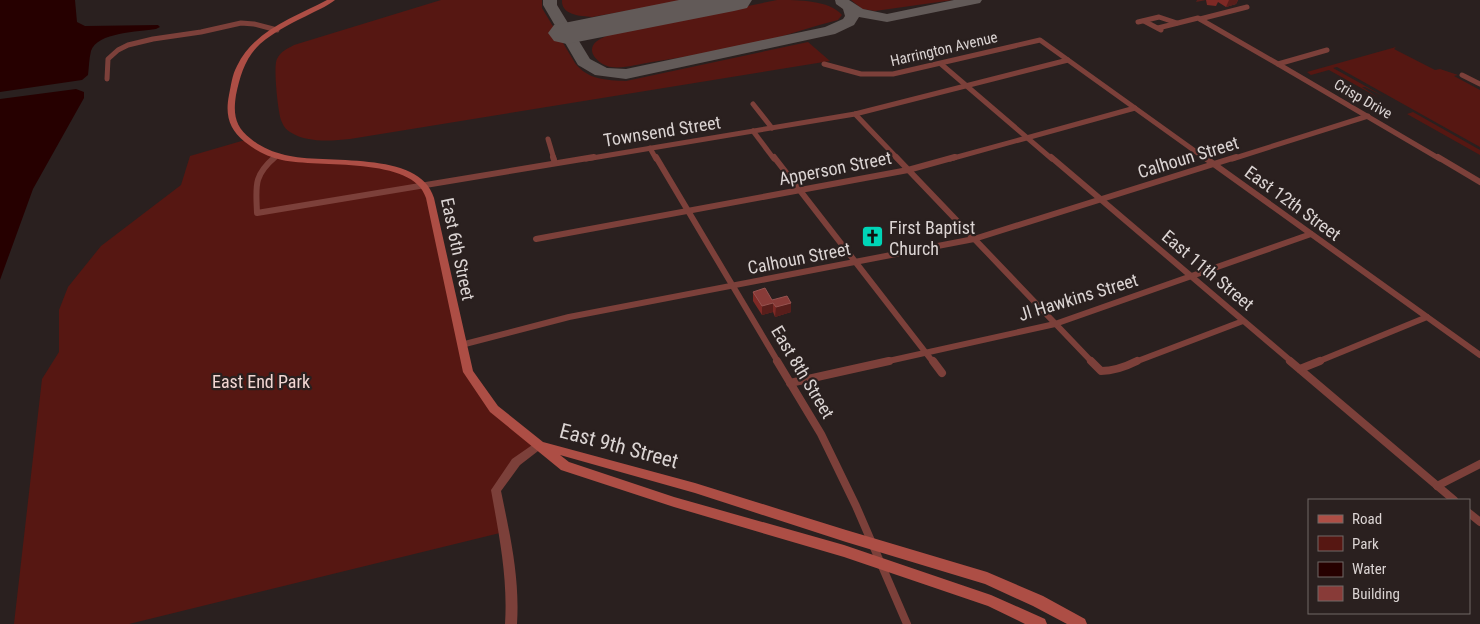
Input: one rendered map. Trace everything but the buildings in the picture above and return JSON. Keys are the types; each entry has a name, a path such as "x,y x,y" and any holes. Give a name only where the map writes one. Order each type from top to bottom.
{"main road":[{"name":"East 6th Street","path":"332,0 276,30 253,48 240,66 230,112 236,130 245,140 276,156 315,162 390,168 414,177 425,186 430,198 468,372 494,409 538,444"},
{"name":"East 9th Street","path":"538,444 695,488 987,578 1038,601 1080,624"},
{"name":"East 9th Street","path":"538,444 565,466 674,502 844,551 991,600 1040,624"}],"street":[{"path":"1144,20 1160,30 1175,24 1247,7"},
{"path":"1138,22 1159,17 1175,24"},
{"name":"Crisp Drive","path":"1200,19 1480,182"},
{"path":"107,79 107,61 110,56 140,42 242,23 250,23 276,30"},
{"name":"East 12th Street","path":"1040,40 1480,355"},
{"name":"Harrington Avenue","path":"824,64 853,72 879,75 893,74 1040,40"},
{"path":"1278,64 1327,50"},
{"name":"Townsend Street","path":"276,156 261,169 256,180 257,213 855,114 1068,60"},
{"name":"East 11th Street","path":"941,64 1453,499"},
{"path":"1462,75 1480,84"},
{"path":"753,104 772,128"},
{"name":"Apperson Street","path":"536,239 908,170 1135,108"},
{"path":"855,114 1098,369 1105,371 1123,368 1145,357 1243,321"},
{"name":"Calhoun Street","path":"461,345 569,318 974,239 1368,116"},
{"path":"753,131 942,373"},
{"path":"548,139 555,164"},
{"name":"East 8th Street","path":"650,148 835,462 907,624"},
{"name":"Jl Hawkins Street","path":"790,383 1055,324 1311,234"},
{"path":"1300,369 1427,317"},
{"path":"510,624 512,589 510,563 496,490 516,462 538,444"},
{"path":"1437,486 1480,464"},
{"path":"1470,514 1480,522"}],"green space":[{"path":"441,0 542,0 542,8 575,63 586,73 598,78 626,81 808,42 830,61 350,139 311,140 297,136 285,128 277,99 276,79 276,63 282,52 294,45"},
{"path":"562,0 687,0 592,17 568,12"},
{"path":"777,0 822,4 829,6 842,15 838,20 768,40 626,67 606,66 598,61 593,53 593,45 611,34"},
{"path":"851,0 953,0 875,11 862,9"},
{"path":"1396,47 1394,49 1435,70 1440,69 1458,75 1454,76 1480,90 1480,147 1337,67 1333,68 1385,97 1362,87 1379,98 1329,70 1311,75 1307,72"},
{"path":"1413,112 1480,150 1480,155 1407,114"},
{"name":"East End Park","path":"245,140 276,156 390,168 425,186 461,345 478,386 494,409 538,445 496,490 504,532 129,624 14,624 42,379 59,352 59,310 68,287 101,246 181,185 190,156"}],"water":[{"path":"0,0 75,0 77,22 85,26 158,25 160,27 119,34 101,40 91,51 88,75 82,80 0,92"},
{"path":"76,89 84,92 84,98 33,189 0,280 0,99"}],"taxiway":[{"path":"550,0 550,5 584,62 595,69 619,74 633,74 830,31 849,22 852,16 850,8"},
{"path":"841,1 859,13 887,18 975,0"}],"runway":[{"path":"567,33 734,0"}],"place":[{"name":"First Baptist Church","path":"873,237"}]}
